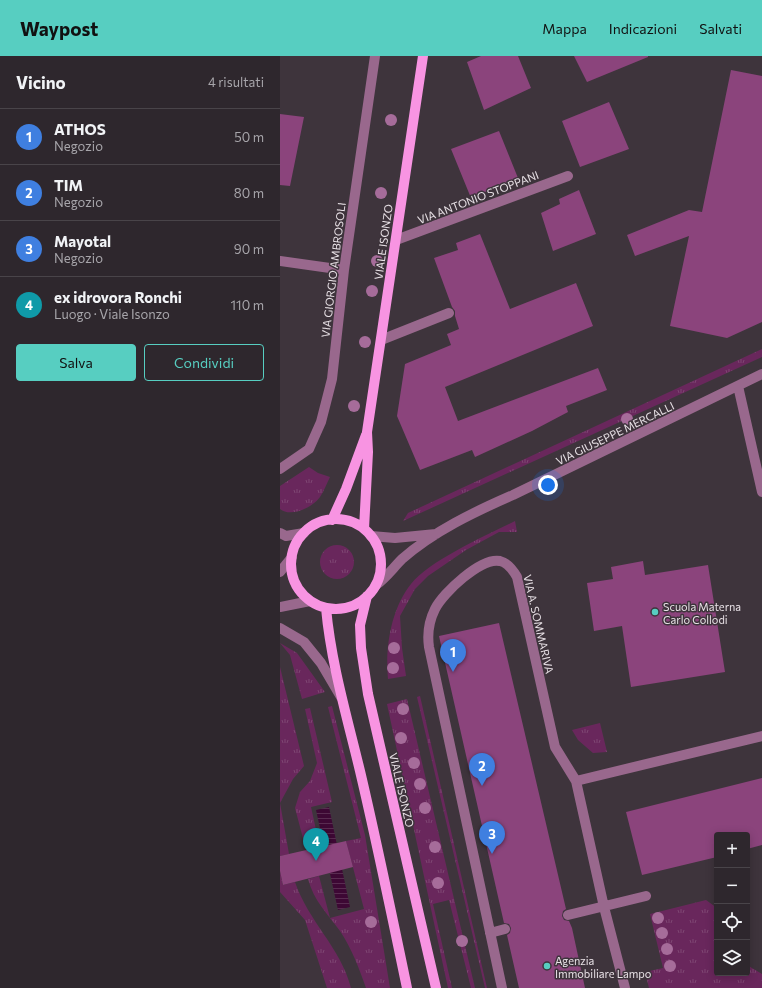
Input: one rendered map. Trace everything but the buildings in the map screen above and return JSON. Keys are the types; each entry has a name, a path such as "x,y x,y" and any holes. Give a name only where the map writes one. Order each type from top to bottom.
{"main road":[{"name":"VIALE ISONZO","path":"332,520 346,490 367,432 423,56"},
{"name":"VIALE ISONZO","path":"364,529 368,452 367,432"},
{"name":"VIALE ISONZO","path":"332,520 343,520 354,523 364,529 371,536 378,547 381,560 380,573 376,585 367,596 355,605 341,609 326,608 310,601 301,592 295,582 292,569 292,557 296,544 304,533 322,522 332,520"},
{"name":"VIALE ISONZO","path":"367,596 360,626 361,648 368,694 436,988"},
{"path":"326,608 328,634 378,848 407,988"}],"street":[{"name":"VIA GIORGIO AMBROSOLI","path":"280,469 309,449 321,422 332,379 344,270 374,56"},
{"name":"VIA ANTONIO STOPPANI","path":"396,240 568,176"},
{"path":"280,261 344,270"},
{"path":"381,340 449,313"},
{"name":"VIA GIUSEPPE MERCALLI","path":"376,585 402,560 436,534 485,507 562,472 762,374"},
{"path":"738,386 762,492"},
{"path":"280,533 286,536 304,533"},
{"name":"VIA GIUSEPPE MERCALLI","path":"371,536 395,538 436,534"},
{"path":"280,572 292,557"},
{"name":"VIA A. SOMMARIVA","path":"502,988 430,655 427,634 436,607 460,582 473,570 486,563 499,561 508,565 517,577 555,747 576,781 604,907 625,988"},
{"path":"280,607 310,601"},
{"path":"280,628 304,642 321,663 342,699"},
{"path":"576,781 762,736"},
{"path":"568,915 646,896"},
{"path":"490,933 505,928"}],"green space":[{"path":"762,349 762,357 403,521 408,513"},
{"path":"309,467 318,473 330,477 320,497 307,508 296,512 280,509 280,486"},
{"path":"515,521 517,532 499,532 466,550 428,576 415,589 400,616 406,676 388,679 387,667 391,629 399,605 411,584 431,566 445,557"},
{"path":"337,545 349,550 354,562 349,574 337,579 325,574 320,562 325,550"},
{"path":"280,643 297,653 325,692 302,699 290,655"},
{"path":"280,667 304,766 293,779 280,803"},
{"path":"420,696 487,988 485,988 417,697"},
{"path":"407,699 475,988 471,988 449,900 433,904 452,988 448,988 387,704"},
{"path":"332,706 365,835 390,988 366,988 348,945 330,918 364,909 346,841 361,838 328,707"},
{"path":"310,708 332,802 311,807 318,839 304,842 295,808 300,792 310,781 317,763 305,709"},
{"path":"600,723 607,752 593,753 578,740 572,730"},
{"path":"280,803 289,854 280,856"},
{"path":"280,871 283,885 295,882 308,909 340,960 351,988 327,988 305,920 280,892"},
{"path":"319,876 330,918 317,900 308,879"},
{"path":"706,900 714,906 714,976 750,976 750,967 762,974 762,988 649,988 645,972 663,968 650,914"}],"shaded area":[{"path":"329,807 350,907 338,910 316,810"}],"place":[{"name":"Scuola Materna Carlo Collodi","path":"655,612"},
{"name":"ATHOS","path":"453,672"},
{"name":"TIM","path":"482,786"},
{"name":"Mayotal","path":"492,854"},
{"name":"ex idrovora Ronchi","path":"316,861"},
{"name":"Agenzia Immobiliare Lampo","path":"547,966"}]}
